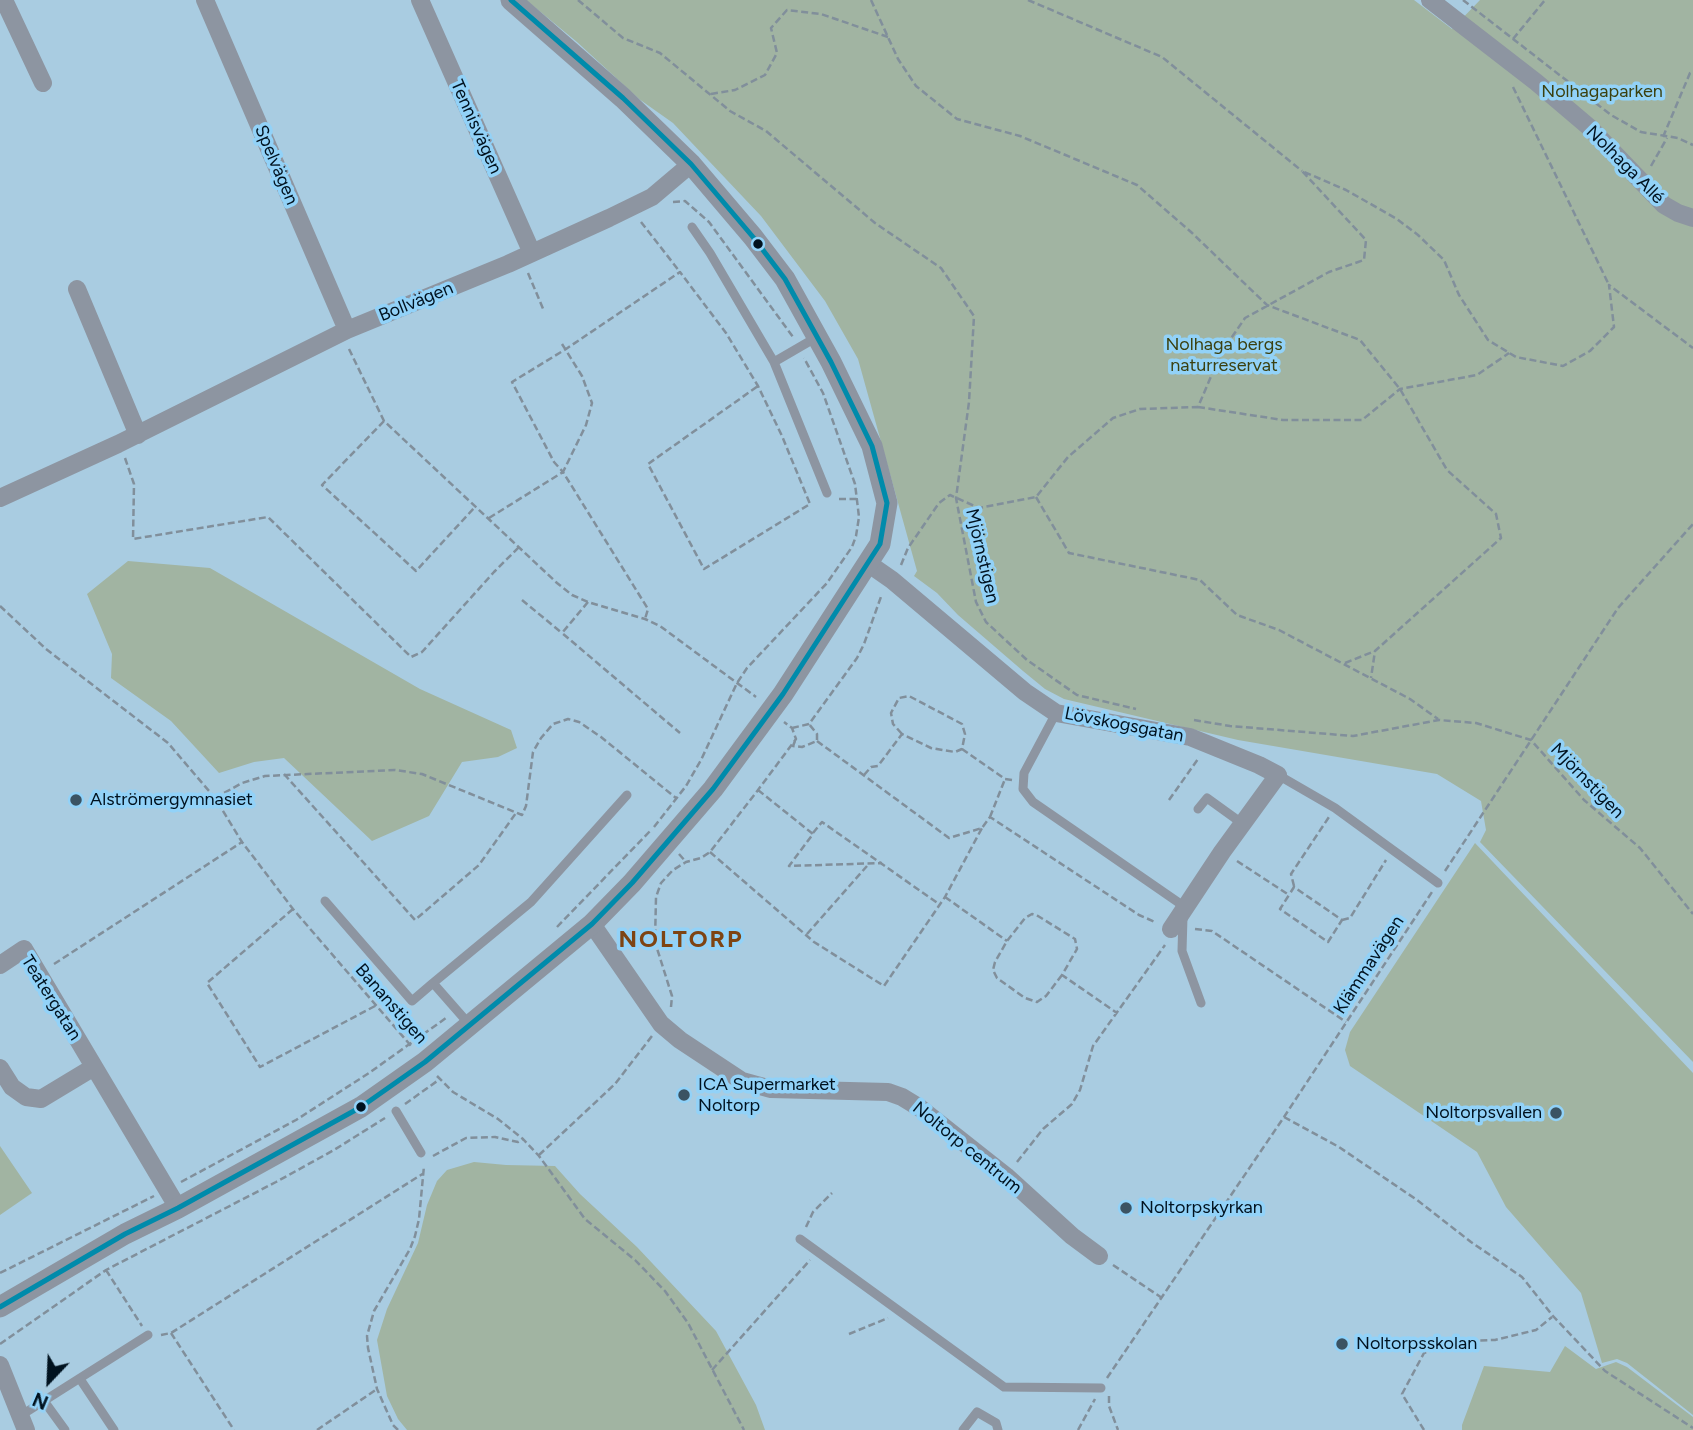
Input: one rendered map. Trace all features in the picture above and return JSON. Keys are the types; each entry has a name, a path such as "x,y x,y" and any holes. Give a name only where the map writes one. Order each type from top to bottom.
{"street":[{"path":"4,0 43,83"},
{"name":"Spelvägen","path":"205,0 344,332"},
{"name":"Tennisvägen","path":"420,0 528,260"},
{"path":"0,1307 125,1234 329,1126 425,1062 464,1018 592,924 632,883 660,835 713,789 748,744 880,544 887,512 884,484 873,446 808,343 785,279 691,164 623,98 511,0"},
{"name":"Nolhaga Allé","path":"1430,0 1589,127 1664,205 1678,214 1693,218"},
{"name":"Bollvägen","path":"0,498 138,435 344,332 528,260 652,197 691,164"},
{"path":"77,289 138,435"},
{"name":"Lövskogsgatan","path":"869,564 892,580 1025,692 1056,713 1190,737 1278,775"},
{"path":"1177,930 1184,909 1278,775"},
{"name":"Noltorp centrum","path":"592,924 661,1024 742,1082 771,1089 888,1092 902,1097 920,1108 1006,1176 1072,1236 1099,1256"},
{"name":"Teatergatan","path":"0,965 24,949 177,1208"},
{"path":"0,1068 12,1087 26,1097 41,1099 94,1067"},
{"path":"0,1365 23,1423"}],"lane":[{"path":"692,227 774,362 827,493"},
{"path":"774,362 808,343"},
{"path":"1056,713 1024,773 1023,789 1033,802 1184,909"},
{"path":"1278,775 1335,808 1438,883"},
{"path":"325,901 412,1002 531,902 627,795"},
{"path":"1198,809 1207,798 1243,824"},
{"path":"1177,930 1201,1003"},
{"path":"433,983 464,1018"},
{"path":"396,1111 422,1158"},
{"path":"800,1239 1004,1387 1101,1388"},
{"path":"23,1423 44,1401 149,1335"},
{"path":"80,1379 114,1430"},
{"path":"44,1401 65,1430"},
{"path":"963,1430 977,1412 996,1423 998,1430"}],"path":[{"name":"Mjörnstigen","path":"578,0 623,38 660,53 730,111 766,131 875,223 941,268 975,316 970,402 956,498 976,602 986,622 1027,660 1077,695 1141,710"},
{"path":"871,0 898,59 916,86 957,119 1020,136 1137,185 1267,305 1360,340 1400,389 1447,470 1496,513 1501,538 1375,651 1343,664"},
{"path":"1028,0 1162,57 1302,171 1366,240 1364,260 1329,272 1245,318 1221,354 1198,407"},
{"path":"1462,0 1611,116 1640,132 1678,138 1693,145"},
{"path":"1513,39 1545,0"},
{"path":"710,94 734,90 765,75 777,53 771,28 787,10 821,14 888,37"},
{"path":"1649,190 1648,176 1652,163 1693,71"},
{"path":"1302,171 1346,190 1397,219 1418,235 1444,260 1459,295 1488,340 1516,357 1563,366 1590,351 1614,327 1609,285 1508,77"},
{"path":"557,927 660,835 676,798 701,760 737,683 747,668 827,583 852,547 859,517 855,484 808,343 759,288 697,209 685,201 674,201 663,206"},
{"path":"638,217 726,333 758,386 810,504 704,569 648,464 758,386"},
{"path":"528,260 544,311"},
{"path":"645,619 648,609 563,472 554,462 512,382 680,272"},
{"path":"1609,285 1693,348"},
{"path":"344,332 384,421 557,583 588,602 660,626 758,699"},
{"path":"489,518 563,472 586,425 592,403 589,391 562,344"},
{"path":"792,728 809,724 857,658 881,595 908,548 939,503 950,495 979,508 1036,497 1068,457 1114,418 1140,410 1198,407 1283,420 1362,420 1400,389 1477,375 1509,353"},
{"path":"384,421 322,485 416,571 475,506"},
{"path":"118,444 124,453 134,484 133,539 268,517 411,657 422,652 519,547"},
{"path":"1036,497 1069,553 1200,580 1237,615 1272,626 1410,699 1439,720"},
{"name":"Klämmavägen","path":"1078,1430 1108,1375 1284,1117 1618,608 1693,524"},
{"path":"522,600 680,733"},
{"path":"562,634 588,602"},
{"name":"Bananstigen","path":"0,606 46,649 168,743 215,798 242,842 293,909 374,1006 440,1079 453,1091 499,1119 523,1139 586,1219 635,1260 665,1291 688,1323 744,1430"},
{"path":"1371,678 1375,651"},
{"path":"909,696 962,724 965,734 962,749 956,752 931,748 902,733 893,724 891,713 900,698 909,696"},
{"path":"215,798 242,783 265,776 353,770 409,772 422,774 522,814 526,806 533,752 541,737 553,724 568,719 579,722 601,737 676,798"},
{"name":"Mjörnstigen","path":"1192,719 1230,726 1353,736 1439,720 1476,723 1531,740 1584,800 1640,848 1693,914"},
{"path":"781,720 792,728 796,738 793,746 802,747 817,741"},
{"path":"809,724 817,734 817,741"},
{"path":"864,775 871,767 878,766 902,733"},
{"path":"539,1156 615,1083 661,1024 671,1006 673,996 655,942 656,897 661,883 686,862 710,852 796,738"},
{"path":"817,741 949,838 982,828"},
{"path":"1169,800 1208,745"},
{"path":"962,749 1006,779 1022,782"},
{"path":"284,774 415,920 480,864 516,813"},
{"path":"710,852 814,942 884,986 945,897 990,817 1006,779"},
{"path":"758,790 813,834"},
{"path":"1335,808 1291,874 1294,887 1342,920"},
{"path":"990,817 1139,915 1177,930 1212,931 1346,1022"},
{"path":"882,863 789,866 822,822 882,863 939,904"},
{"path":"660,835 686,862"},
{"path":"39,973 242,842"},
{"path":"1294,887 1280,909 1328,942 1342,920 1350,918 1391,851"},
{"path":"1222,852 1289,895"},
{"path":"807,934 868,865"},
{"path":"945,897 1007,942"},
{"path":"293,909 207,983 260,1067 374,1006"},
{"path":"1032,914 1075,939 1077,949 1062,975 1046,996 1037,1002 1026,998 998,978 993,970 1007,942 1025,918 1032,914"},
{"path":"1006,1176 1043,1129 1072,1104 1080,1090 1093,1046 1177,930"},
{"path":"1062,975 1117,1013"},
{"path":"0,1273 296,1120 409,1044 464,1018"},
{"path":"0,1344 106,1270 325,1156 396,1111 440,1079"},
{"path":"1284,1117 1361,1162 1522,1277 1553,1316 1605,1371 1693,1428"},
{"path":"398,1430 377,1389 368,1348 369,1325 415,1236 424,1173 422,1158 466,1138 495,1137 518,1142 523,1139"},
{"path":"106,1270 149,1335 171,1333 424,1173"},
{"path":"800,1239 813,1212 832,1193"},
{"path":"1099,1256 1162,1298"},
{"path":"712,1370 811,1260"},
{"path":"849,1334 901,1312"},
{"path":"1424,1430 1402,1394 1424,1353 1460,1341 1495,1340 1536,1330 1553,1316"},
{"path":"171,1333 234,1430"},
{"path":"1108,1375 1109,1406 1118,1430"},
{"path":"317,1430 377,1389"}],"green space":[{"name":"Nolhaga bergs naturreservat","path":"526,0 1414,0 1452,29 1480,0 1693,0 1693,1062 1480,842 1486,830 1481,801 1437,774 1238,740 1064,699 1045,689 1023,671 958,615 937,593 914,576 917,571 858,359 825,301 761,216 673,123 639,99"},
{"path":"128,561 210,568 420,689 511,730 517,748 498,757 462,762 429,816 372,841 284,758 254,762 219,773 171,721 111,678 112,654 87,594"},
{"name":"Noltorpsvallen","path":"1475,843 1693,1073 1693,1415 1627,1363 1617,1359 1602,1363 1581,1293 1506,1207 1477,1152 1350,1066 1345,1050 1350,1032"},
{"path":"0,1146 32,1193 0,1215"},
{"path":"474,1162 555,1166 580,1194 637,1247 716,1331 756,1405 765,1430 407,1430 398,1419 387,1396 377,1340 387,1309 418,1243 427,1205 437,1181 447,1170"},
{"path":"1565,1346 1596,1369 1616,1362 1627,1367 1693,1417 1693,1430 1462,1430 1484,1366 1550,1372"}],"transit line":[{"path":"0,1307 125,1234 178,1208 361,1107 425,1062 592,924 632,883 713,789 783,694 880,544 887,503 872,446 831,362 785,279 691,164 623,98 511,0"}],"place":[{"name":"Alströmergymnasiet","path":"76,800"},
{"name":"ICA Supermarket Noltorp","path":"684,1095"},
{"name":"Noltorpsvallen","path":"1556,1113"},
{"name":"Noltorpskyrkan","path":"1126,1208"},
{"name":"Noltorpsskolan","path":"1342,1344"}],"district":[{"name":"NOLTORP","path":"681,940"}],"park label":[{"name":"Nolhagaparken","path":"1602,92"}]}
